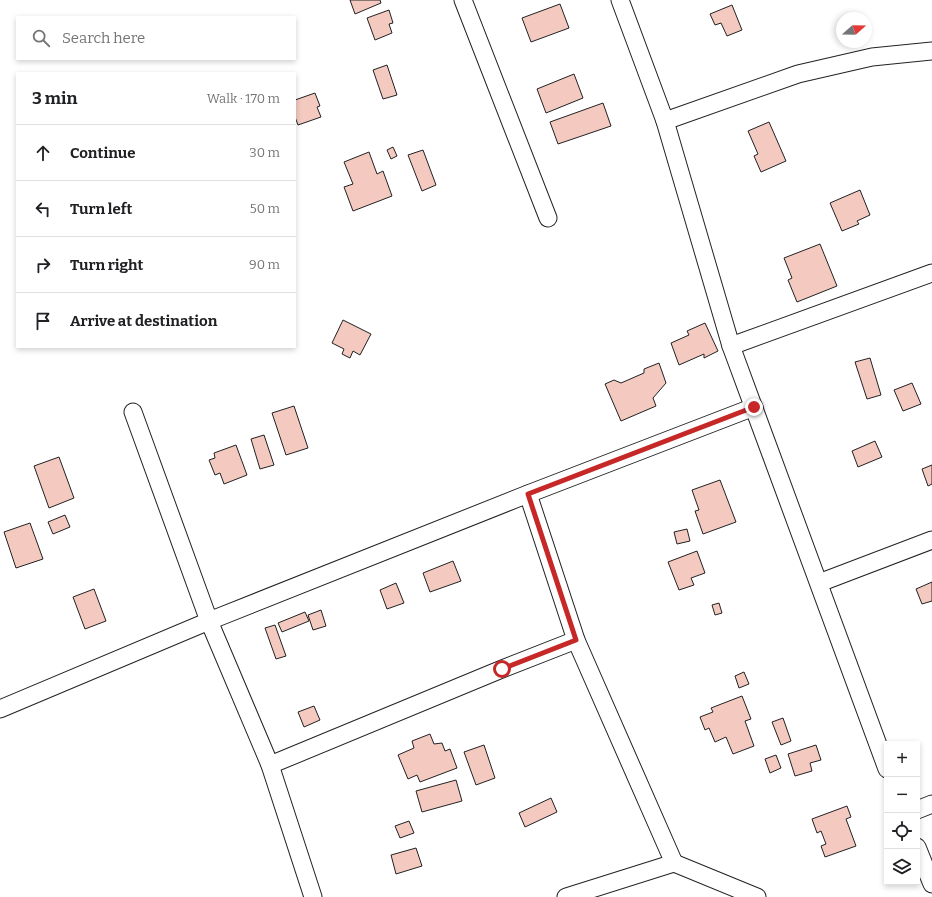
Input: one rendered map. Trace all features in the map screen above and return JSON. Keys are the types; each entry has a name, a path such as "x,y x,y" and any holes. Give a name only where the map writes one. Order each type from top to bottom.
{"street":[{"path":"463,0 548,218"},
{"path":"620,0 665,121 731,346 884,761"},
{"path":"665,121 798,74 872,57 932,51"},
{"path":"731,346 932,273"},
{"path":"0,709 209,621 528,494 754,407"},
{"path":"133,412 209,621 270,765 313,897"},
{"path":"528,494 576,640 674,863"},
{"path":"818,583 932,540"},
{"path":"270,765 576,640"},
{"path":"920,809 932,804"},
{"path":"918,849 932,884"},
{"path":"566,897 674,863 757,897"}],"building":[{"path":"350,0 380,0 381,3 355,14"},
{"path":"560,4 569,28 531,42 522,18"},
{"path":"732,5 742,30 727,36 721,23 715,25 710,14"},
{"path":"389,10 393,23 389,24 392,33 375,40 367,18"},
{"path":"387,65 397,95 383,99 373,70"},
{"path":"574,74 583,98 546,113 537,89"},
{"path":"315,93 320,106 317,107 321,117 298,125 296,120 296,100"},
{"path":"603,103 611,126 558,144 550,122"},
{"path":"769,122 786,161 761,172 754,156 758,154 748,131"},
{"path":"393,147 397,156 391,159 387,150"},
{"path":"423,150 436,185 422,191 408,155"},
{"path":"369,152 377,174 383,171 392,196 353,211 344,187 353,184 344,162"},
{"path":"860,190 870,215 857,221 859,224 842,231 830,203"},
{"path":"820,244 837,286 797,302 788,280 792,278 784,258"},
{"path":"343,320 371,334 360,355 353,351 350,358 342,354 344,349 332,343"},
{"path":"705,323 718,351 704,358 704,354 679,365 671,343 689,335 687,331"},
{"path":"870,358 881,395 867,399 855,362"},
{"path":"659,363 666,383 653,398 656,406 621,421 605,384 614,380 621,383 644,373 644,369"},
{"path":"912,383 921,404 903,411 894,390"},
{"path":"294,406 308,448 286,455 272,413"},
{"path":"264,435 274,465 260,469 251,439"},
{"path":"875,441 882,457 858,467 852,451"},
{"path":"236,445 247,475 224,484 220,473 215,475 209,460 215,458 214,453"},
{"path":"59,457 74,498 49,508 34,466"},
{"path":"932,465 932,484 928,486 922,469"},
{"path":"720,480 736,522 703,534 695,511 699,510 692,490"},
{"path":"65,515 70,527 53,534 48,522"},
{"path":"30,523 43,559 16,568 4,532"},
{"path":"687,529 690,541 677,544 674,532"},
{"path":"697,551 705,573 691,578 694,585 679,590 668,562"},
{"path":"453,561 461,581 430,592 423,573"},
{"path":"932,582 932,601 922,604 916,589"},
{"path":"396,583 404,603 387,609 380,590"},
{"path":"94,589 106,621 85,629 73,597"},
{"path":"719,603 722,613 715,615 712,605"},
{"path":"321,610 326,626 313,630 308,615"},
{"path":"305,612 309,621 282,632 278,623"},
{"path":"275,625 286,656 276,659 265,628"},
{"path":"744,672 749,684 739,688 735,676"},
{"path":"742,696 751,719 745,721 754,746 733,754 726,737 715,742 709,728 705,730 700,717 713,712 711,708"},
{"path":"314,706 320,720 304,727 298,712"},
{"path":"783,718 791,741 781,745 772,722"},
{"path":"430,734 434,744 442,743 445,751 450,749 457,768 420,782 417,775 408,779 398,755 414,748 412,741"},
{"path":"484,745 495,778 476,785 464,752"},
{"path":"816,745 821,760 810,763 812,771 795,776 788,754"},
{"path":"776,755 781,768 770,773 765,759"},
{"path":"456,780 462,801 422,812 416,791"},
{"path":"551,798 557,812 525,827 519,813"},
{"path":"847,806 851,817 846,819 856,846 825,857 821,846 826,844 821,831 817,833 812,819"},
{"path":"409,821 414,833 400,838 395,826"},
{"path":"416,848 422,866 396,874 391,855"}],"route":[{"path":"502,669 576,640 528,494 754,407"}]}
